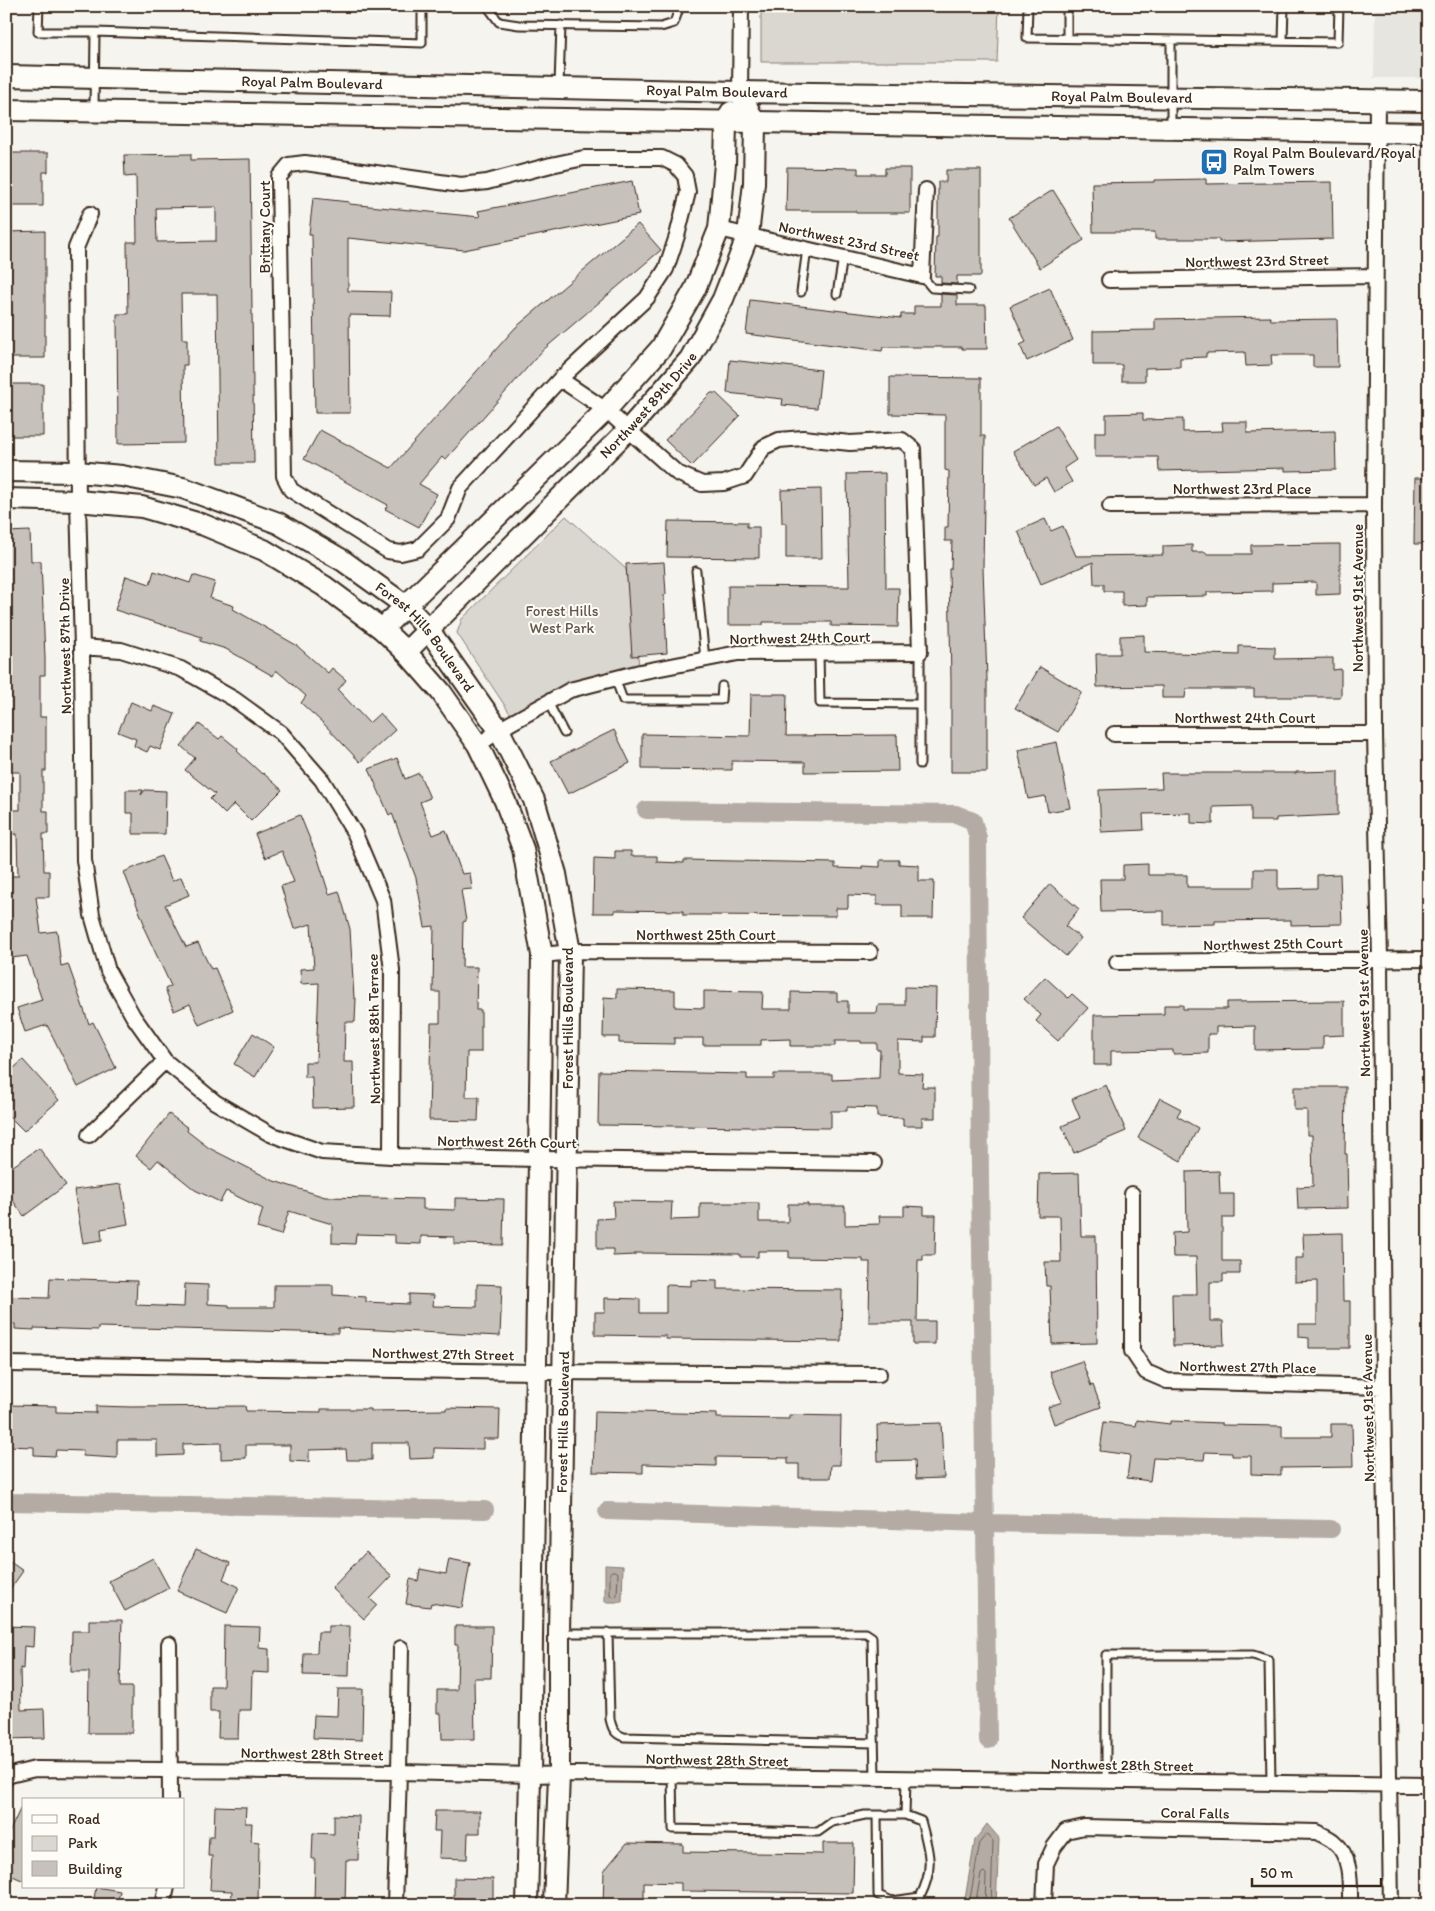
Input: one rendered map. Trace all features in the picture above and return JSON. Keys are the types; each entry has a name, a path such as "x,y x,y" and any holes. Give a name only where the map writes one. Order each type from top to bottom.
{"street":[{"name":"Northwest 89th Drive","path":"382,630 606,410 661,348 695,289 719,229 725,164 726,123 740,92 741,6"},
{"name":"Royal Palm Boulevard","path":"6,76 740,92 1429,100"},
{"name":"Northwest 89th Drive","path":"406,652 628,430 690,360 723,299 748,236 754,183 755,123 740,92"},
{"name":"Northwest 91st Avenue","path":"1377,100 1374,505 1375,734 1380,959 1383,1387 1391,1905"},
{"path":"6,110 1429,134"},
{"name":"Brittany Court","path":"584,158 662,158 676,165 686,176 688,192 677,236 666,269 647,298 560,379 460,488 448,518 418,549 401,553 388,551 291,490 284,476 279,177 289,165 305,163 461,185 487,182 584,158"},
{"name":"Northwest 23rd Street","path":"719,229 922,276 926,190"},
{"name":"Northwest 87th Drive","path":"90,214 76,248 77,472 82,647 84,860 92,914 108,971 133,1016 165,1061"},
{"name":"Northwest 23rd Street","path":"1109,280 1375,276"},
{"path":"560,379 606,410 677,473 702,484 724,483 745,476 764,447 779,440 803,438 850,443 902,440 913,449 920,652"},
{"name":"Forest Hills Boulevard","path":"6,471 77,472 122,476 183,488 278,522 342,560 406,606 428,630 499,730 534,800 556,874 570,952 559,1633 559,1775 554,1905"},
{"name":"Forest Hills Boulevard","path":"6,499 78,501 142,507 204,525 255,547 324,586 382,630 406,652 441,692 478,745 505,801 523,849 542,955 527,1905"},
{"name":"Northwest 23rd Place","path":"1110,506 1374,505"},
{"name":"Northwest 88th Terrace","path":"82,647 121,650 181,669 234,699 281,734 322,780 350,826 383,900 392,970 391,1156"},
{"name":"Northwest 24th Court","path":"478,745 499,730 570,690 615,678 705,659 738,653 920,652"},
{"name":"Northwest 24th Court","path":"1114,734 1375,734"},
{"name":"Northwest 25th Court","path":"542,955 582,951 870,952"},
{"name":"Northwest 25th Court","path":"1117,962 1429,959"},
{"path":"89,1136 165,1061"},
{"name":"Northwest 26th Court","path":"165,1061 214,1102 270,1134 322,1152 391,1156 539,1159 874,1163"},
{"name":"Northwest 27th Place","path":"1132,1194 1132,1351 1146,1372 1167,1381 1383,1387"},
{"name":"Northwest 27th Street","path":"6,1364 536,1372 879,1374"},
{"path":"169,1644 170,1798"},
{"path":"395,1905 401,1648"},
{"name":"Northwest 28th Street","path":"6,1778 10,1775 35,1769 170,1769 1429,1785"},
{"name":"Coral Falls","path":"1044,1905 1046,1864 1054,1847 1066,1831 1084,1827 1317,1832 1335,1842 1345,1856 1350,1878 1350,1905"},
{"path":"163,1905 167,1888"}],"lane":[{"path":"39,6 38,32 95,32 422,43 422,6"},
{"path":"487,6 499,22 661,27 674,23 680,6"},
{"path":"1028,6 1027,38 1338,42 1339,6"},
{"path":"1067,6 1067,38"},
{"path":"1283,41 1284,6"},
{"path":"559,88 561,25"},
{"path":"94,112 95,32"},
{"path":"1171,40 1172,130"},
{"path":"801,292 807,249"},
{"path":"837,294 843,257"},
{"path":"922,276 932,288 969,290"},
{"path":"696,571 705,659"},
{"path":"920,652 920,764"},
{"path":"819,653 820,703 920,704"},
{"path":"615,678 623,700 721,700 722,686"},
{"path":"548,702 564,733"},
{"path":"608,1632 610,1719 614,1732 618,1735 624,1737 874,1743"},
{"path":"559,1633 866,1633 872,1637 875,1779"},
{"path":"1106,1782 1106,1655 1253,1655 1270,1660 1271,1783"},
{"path":"672,1776 673,1829 818,1832 832,1822 877,1814 906,1814 921,1821 929,1850 928,1881 920,1897 892,1901 878,1895 877,1814"},
{"path":"906,1779 906,1814"}],"shaded area":[{"path":"1375,6 1429,6 1429,78 1374,78"}],"green space":[{"path":"761,6 999,6 997,62 761,62"},
{"name":"Forest Hills West Park","path":"566,516 626,569 640,672 570,690 515,721 457,633 462,619"}],"water":[{"path":"605,1565 623,1566 622,1602 605,1602"},
{"path":"987,1824 999,1838 996,1905 964,1905 975,1840"}],"building":[{"path":"6,153 48,153 48,172 43,172 43,206 6,206"},
{"path":"191,154 191,160 250,159 254,463 219,463 217,294 181,294 182,339 187,339 187,365 183,365 184,443 118,444 117,314 128,314 127,242 137,242 136,176 125,177 124,155","holes":["216,207 216,241 157,242 156,208"]},
{"path":"787,167 858,168 858,174 885,174 885,168 910,168 910,213 786,211"},
{"path":"946,170 981,170 981,276 957,276 957,284 941,283 941,276 935,276 936,237 938,237 938,182 946,182"},
{"path":"1206,179 1206,184 1332,182 1333,239 1219,242 1219,239 1155,239 1155,232 1093,232 1092,183"},
{"path":"632,181 639,215 464,250 348,238 348,291 391,292 390,316 349,315 350,413 315,413 312,234 309,234 313,198 349,202 349,204 480,217 478,211"},
{"path":"1053,190 1084,240 1040,268 1009,218"},
{"path":"638,224 661,250 543,350 445,460 442,457 419,484 437,494 419,527 385,509 388,505 304,459 320,430 391,468 515,328"},
{"path":"45,231 45,358 6,358 6,232"},
{"path":"1050,288 1073,340 1027,361 1020,345 1026,342 1010,306"},
{"path":"941,294 957,295 957,305 986,305 987,349 962,349 962,347 883,347 882,351 746,334 750,300 901,318 901,314 914,314 914,306 941,306"},
{"path":"1270,317 1271,320 1337,319 1338,367 1313,367 1313,355 1271,355 1272,365 1246,366 1245,352 1206,353 1206,357 1180,358 1180,367 1145,368 1145,381 1122,381 1122,365 1093,365 1093,331 1155,330 1155,319"},
{"path":"730,360 821,370 817,408 782,405 783,399 727,393"},
{"path":"890,377 981,378 981,436 985,436 983,568 987,680 987,772 951,772 949,569 951,569 952,541 945,541 945,527 948,527 949,471 945,470 945,415 890,414"},
{"path":"6,384 43,384 43,436 6,436"},
{"path":"711,393 716,393 740,416 692,466 665,440"},
{"path":"1143,413 1143,420 1183,419 1183,432 1223,431 1222,422 1247,422 1247,433 1335,431 1336,470 1285,471 1285,468 1159,471 1158,457 1095,457 1095,432 1106,432 1106,414"},
{"path":"1056,426 1076,460 1064,468 1072,482 1054,492 1046,478 1034,485 1013,451"},
{"path":"885,473 886,588 899,588 898,627 831,626 831,622 763,622 763,625 728,625 728,586 849,587 847,474"},
{"path":"1415,478 1429,478 1429,544 1414,544"},
{"path":"821,489 822,558 786,558 786,523 782,523 781,490"},
{"path":"1045,519 1051,531 1063,526 1076,556 1163,555 1163,546 1192,545 1192,552 1206,552 1206,554 1251,554 1251,545 1340,544 1340,594 1316,595 1316,582 1272,583 1272,591 1207,592 1207,596 1147,597 1147,605 1122,606 1122,591 1104,591 1104,584 1094,584 1093,562 1041,584 1018,531"},
{"path":"668,521 747,522 747,527 759,527 759,558 667,557"},
{"path":"30,531 31,561 41,561 45,658 45,675 40,675 40,717 46,717 46,771 43,771 43,811 48,811 48,834 43,834 44,871 49,871 49,897 36,897 41,933 57,931 61,966 68,964 89,1024 93,1022 116,1068 78,1087 47,1025 25,1032 17,1008 42,1000 27,956 11,958 8,934 6,934 6,876 18,876 17,834 6,834 6,810 20,810 20,772 6,772 6,751 9,751 8,705 6,705 6,532"},
{"path":"664,562 667,653 632,656 626,564"},
{"path":"154,571 190,583 193,575 215,582 210,598 234,606 233,609 296,645 328,673 332,668 346,680 338,690 369,723 380,713 395,730 360,762 301,703 306,696 276,670 273,676 226,649 200,641 202,637 115,610 126,576 150,584"},
{"path":"1144,635 1144,652 1239,655 1239,646 1275,647 1275,659 1333,658 1333,670 1341,669 1341,697 1254,697 1254,689 1186,689 1185,698 1162,698 1162,686 1097,687 1096,654 1120,654 1120,636"},
{"path":"1040,667 1082,692 1058,732 1015,708"},
{"path":"751,694 787,694 786,736 897,735 898,771 805,772 805,762 732,761 732,770 642,769 642,734 750,736"},
{"path":"131,702 152,711 154,706 175,714 160,750 150,746 147,752 134,746 136,739 118,732"},
{"path":"199,724 219,739 222,736 282,790 251,821 234,804 225,814 210,799 215,794 185,770 195,758 181,746"},
{"path":"614,730 630,763 568,794 551,761"},
{"path":"1057,742 1070,808 1048,812 1045,796 1028,799 1018,750"},
{"path":"397,758 405,779 419,773 430,798 420,802 433,835 446,830 462,874 470,873 472,889 461,890 466,921 463,922 462,967 477,967 476,1010 481,1010 481,1052 467,1052 466,1097 479,1097 478,1121 429,1120 431,1023 440,1023 440,992 433,992 434,926 425,927 416,878 392,813 389,815 369,769"},
{"path":"1338,771 1338,815 1276,818 1276,821 1251,821 1251,806 1213,807 1213,824 1191,823 1191,813 1143,814 1144,830 1101,832 1099,790 1162,788 1161,773 1296,773"},
{"path":"126,790 143,790 141,795 145,790 166,791 165,834 133,834 133,813 126,813"},
{"path":"300,815 318,859 329,894 339,891 350,929 354,998 356,998 355,1022 345,1022 344,1062 353,1062 354,1107 313,1108 312,1077 305,1077 305,1062 316,1062 319,983 301,984 300,969 314,968 311,924 294,929 281,886 294,882 282,851 265,858 255,834"},
{"path":"615,851 631,851 631,856 657,856 657,862 684,863 684,860 835,863 835,868 862,869 862,866 880,867 880,860 899,860 899,864 919,865 919,881 934,881 933,918 902,918 902,905 877,905 877,896 848,895 848,908 836,908 836,916 683,915 683,911 615,910 615,913 593,913 594,858 615,859"},
{"path":"161,856 172,881 181,877 189,895 165,905 186,947 198,943 211,969 215,968 233,1010 199,1025 190,1004 174,1011 165,989 171,986 143,926 145,926 124,872"},
{"path":"1148,864 1148,875 1187,875 1187,887 1254,887 1254,869 1278,869 1278,889 1317,888 1317,875 1340,874 1342,924 1291,925 1291,920 1215,921 1215,924 1164,925 1164,911 1101,912 1100,879 1123,879 1123,865"},
{"path":"1050,884 1079,909 1065,926 1081,938 1066,956 1021,918"},
{"path":"1045,977 1068,998 1072,994 1088,1008 1058,1041 1036,1021 1041,1015 1024,999"},
{"path":"905,987 936,988 935,1037 924,1037 924,1042 898,1041 898,1073 923,1074 922,1087 935,1087 935,1118 922,1118 922,1126 903,1126 903,1118 877,1117 877,1108 847,1107 847,1111 831,1111 831,1128 598,1125 599,1071 747,1074 747,1079 774,1079 774,1074 832,1074 832,1080 879,1078 880,1050 877,1050 877,1043 835,1041 835,1046 790,1046 790,1039 761,1040 761,1045 703,1045 703,1038 674,1038 674,1044 619,1043 619,1037 603,1037 604,997 617,998 617,989 675,990 675,1007 704,1008 704,991 763,992 762,1009 791,1009 791,992 837,993 837,1001 848,1001 848,1013 877,1013 878,1005 905,1005"},
{"path":"1344,1001 1344,1035 1323,1036 1323,1049 1255,1050 1255,1026 1216,1027 1216,1034 1208,1034 1208,1053 1173,1054 1173,1050 1111,1051 1111,1065 1094,1065 1094,1015 1164,1014 1164,1005 1183,1005 1183,1009 1227,1009 1227,1002"},
{"path":"253,1033 274,1047 255,1077 234,1064"},
{"path":"23,1060 59,1100 24,1131 6,1113 6,1075"},
{"path":"1106,1085 1126,1131 1074,1153 1062,1126 1080,1118 1072,1099"},
{"path":"1294,1087 1346,1087 1345,1154 1347,1154 1348,1208 1298,1209 1297,1187 1313,1186 1312,1135 1307,1135 1307,1110 1294,1110"},
{"path":"1160,1098 1181,1109 1177,1116 1198,1128 1181,1161 1138,1138"},
{"path":"169,1114 188,1128 187,1131 209,1148 274,1181 325,1197 423,1199 423,1209 455,1210 455,1198 504,1199 503,1245 454,1244 454,1237 421,1236 421,1244 395,1243 395,1235 356,1234 355,1244 332,1243 332,1224 289,1211 281,1235 257,1228 263,1209 226,1191 220,1202 195,1190 158,1160 151,1168 136,1156"},
{"path":"39,1148 66,1185 24,1216 6,1191 6,1171"},
{"path":"1219,1171 1220,1194 1234,1194 1234,1218 1222,1218 1222,1261 1240,1261 1240,1274 1223,1274 1223,1282 1210,1282 1210,1321 1223,1321 1224,1345 1173,1346 1172,1294 1197,1294 1196,1257 1173,1257 1172,1233 1187,1232 1186,1172"},
{"path":"1079,1173 1081,1236 1096,1236 1097,1343 1052,1344 1050,1286 1046,1286 1045,1262 1061,1262 1060,1216 1038,1216 1039,1174"},
{"path":"121,1184 128,1224 101,1229 102,1240 83,1243 74,1190"},
{"path":"613,1201 672,1202 671,1220 700,1219 700,1203 759,1203 759,1222 788,1222 788,1204 845,1206 845,1225 880,1224 879,1216 904,1216 904,1206 924,1207 924,1215 936,1215 935,1255 923,1255 923,1260 918,1260 917,1321 935,1321 935,1344 913,1344 913,1322 869,1322 870,1262 863,1262 863,1259 789,1258 789,1251 758,1251 758,1257 740,1257 740,1254 635,1253 635,1255 613,1256 613,1249 597,1249 597,1219 614,1218"},
{"path":"1342,1233 1343,1301 1350,1301 1350,1348 1309,1348 1309,1338 1299,1337 1299,1324 1317,1324 1317,1281 1295,1282 1295,1258 1304,1258 1303,1234"},
{"path":"50,1278 137,1281 136,1305 184,1307 185,1284 208,1285 208,1304 229,1305 229,1307 274,1307 274,1285 333,1285 333,1295 366,1297 366,1302 409,1304 409,1294 434,1295 433,1306 477,1307 477,1284 502,1285 500,1336 338,1328 338,1333 98,1327 98,1330 34,1328 34,1330 15,1329 15,1324 6,1323 6,1297 49,1298"},
{"path":"691,1280 717,1281 717,1289 842,1290 841,1341 666,1339 666,1336 595,1335 595,1312 605,1312 605,1298 640,1299 640,1313 666,1313 666,1285 691,1286"},
{"path":"1082,1361 1101,1407 1054,1424 1048,1407 1062,1402 1050,1372"},
{"path":"8,1405 56,1406 56,1412 96,1413 96,1406 245,1406 246,1411 321,1412 321,1409 371,1409 371,1411 446,1410 446,1408 500,1409 499,1439 483,1439 483,1449 434,1448 434,1458 410,1459 409,1443 372,1443 372,1460 347,1460 346,1449 309,1450 309,1462 290,1461 290,1445 246,1445 246,1458 221,1459 221,1443 183,1444 183,1455 157,1456 157,1440 117,1440 117,1458 83,1456 83,1451 56,1450 55,1456 34,1455 34,1447 7,1446"},
{"path":"595,1411 717,1414 717,1418 789,1419 789,1415 841,1416 840,1465 831,1465 830,1478 799,1478 799,1464 788,1464 788,1458 716,1457 716,1466 643,1464 643,1473 593,1472"},
{"path":"1137,1420 1170,1424 1170,1421 1222,1423 1222,1425 1282,1426 1282,1437 1331,1437 1331,1424 1352,1424 1353,1467 1281,1468 1281,1475 1251,1474 1251,1456 1232,1456 1232,1453 1205,1452 1204,1460 1153,1458 1150,1481 1127,1478 1130,1455 1100,1451 1104,1422 1136,1426"},
{"path":"941,1423 944,1478 916,1479 915,1460 878,1461 877,1425"},
{"path":"196,1549 230,1563 223,1579 239,1587 227,1613 177,1591"},
{"path":"366,1552 392,1576 370,1599 377,1605 364,1619 332,1588"},
{"path":"153,1558 169,1588 125,1611 109,1581"},
{"path":"6,1559 23,1571 6,1595"},
{"path":"449,1559 470,1563 462,1608 431,1603 430,1607 406,1604 410,1579 418,1581 420,1569 446,1574"},
{"path":"89,1620 122,1620 120,1687 132,1687 132,1733 88,1733 89,1672 71,1672 72,1631 89,1631"},
{"path":"6,1626 34,1627 33,1647 24,1646 23,1669 20,1668 21,1710 44,1709 45,1738 6,1739"},
{"path":"224,1626 260,1627 259,1648 269,1649 269,1673 252,1672 251,1710 239,1710 238,1738 218,1738 219,1712 210,1712 210,1686 223,1686"},
{"path":"328,1626 350,1626 349,1676 303,1675 304,1653 317,1653 318,1632 328,1632"},
{"path":"455,1626 492,1626 491,1678 474,1678 475,1739 442,1739 441,1713 437,1713 437,1690 457,1690 458,1645 455,1645"},
{"path":"338,1689 363,1689 362,1740 313,1738 314,1715 337,1716"},
{"path":"22,1805 22,1880 6,1873 6,1839"},
{"path":"215,1806 246,1807 245,1823 252,1823 251,1841 259,1842 258,1905 231,1905 232,1891 210,1890 212,1856 208,1856 209,1836 214,1836"},
{"path":"435,1811 480,1811 480,1833 468,1833 467,1859 439,1858 440,1831 434,1831"},
{"path":"334,1815 359,1816 358,1860 346,1860 345,1905 314,1905 315,1859 312,1859 313,1833 334,1834"},
{"path":"627,1843 683,1844 683,1852 823,1854 823,1843 854,1843 853,1893 681,1891 681,1883 644,1882 644,1905 603,1905 604,1871"},
{"path":"454,1878 493,1879 493,1905 461,1905 461,1898 454,1898"},
{"path":"96,1888 120,1891 117,1905 93,1905"}],"waterway":[{"path":"646,810 956,814 973,821 978,838 980,1181 988,1740"},
{"path":"6,1502 485,1510"},
{"path":"607,1511 985,1523 1331,1529"}],"place":[{"name":"Royal Palm Boulevard/Royal Palm Towers","path":"1214,162"}]}
